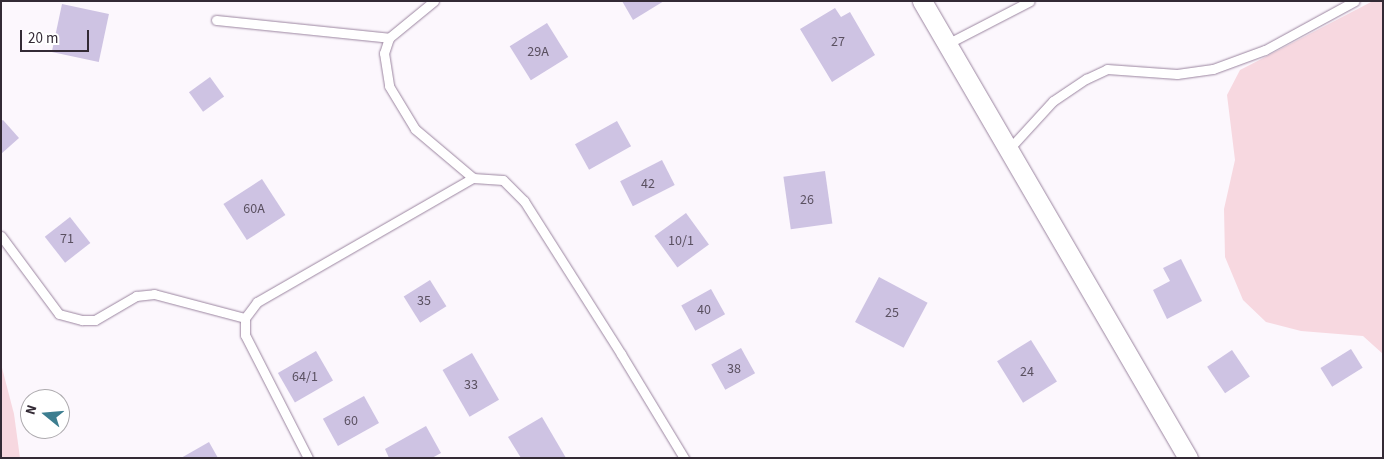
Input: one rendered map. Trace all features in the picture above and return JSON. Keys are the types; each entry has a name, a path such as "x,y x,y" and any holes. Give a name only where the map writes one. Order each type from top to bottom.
{"street":[{"path":"922,1 1188,458"}],"lane":[{"path":"434,1 389,38 384,54 389,86 415,129 473,178"},
{"path":"947,44 1030,1"},
{"path":"1009,150 1053,101 1086,79 1107,69 1177,74 1213,69 1265,50 1355,1"},
{"path":"216,20 389,38"},
{"path":"308,458 245,335 244,318 257,302 473,178 503,180 524,201 684,458"},
{"path":"1,236 59,314 82,320 94,320 136,296 154,294 244,318"}],"shaded area":[{"path":"1373,1 1383,1 1383,354 1363,336 1301,331 1266,322 1243,300 1225,257 1224,209 1235,160 1227,95 1240,70"},
{"path":"1,364 14,414 20,458 1,458"}],"building":[{"path":"622,1 664,1 633,20"},
{"path":"62,4 109,14 99,62 52,52"},
{"path":"835,8 841,17 850,12 875,55 832,82 800,29"},
{"path":"547,23 568,57 531,80 510,46"},
{"path":"210,77 224,96 203,112 189,92"},
{"path":"3,120 19,138 1,154 1,121"},
{"path":"617,121 631,146 589,170 575,144"},
{"path":"662,160 675,185 633,206 620,181"},
{"path":"825,171 832,223 791,229 783,177"},
{"path":"262,179 285,215 247,240 223,204"},
{"path":"686,213 709,245 677,267 654,236"},
{"path":"70,217 90,243 65,263 45,237"},
{"path":"1181,259 1202,301 1167,319 1153,290 1170,281 1163,268"},
{"path":"879,277 928,303 904,348 855,322"},
{"path":"430,280 446,306 420,323 404,296"},
{"path":"711,289 725,314 695,331 681,305"},
{"path":"1031,340 1057,382 1023,403 997,361"},
{"path":"741,348 755,373 725,390 711,364"},
{"path":"1351,349 1363,368 1332,387 1320,368"},
{"path":"1232,350 1250,377 1225,393 1207,367"},
{"path":"316,351 333,380 295,402 278,373"},
{"path":"472,353 499,400 470,417 443,370"},
{"path":"364,396 379,423 338,446 323,419"},
{"path":"542,417 566,458 521,458 508,437"},
{"path":"426,426 441,453 432,458 389,458 385,449"},
{"path":"209,442 218,458 181,458"}]}
